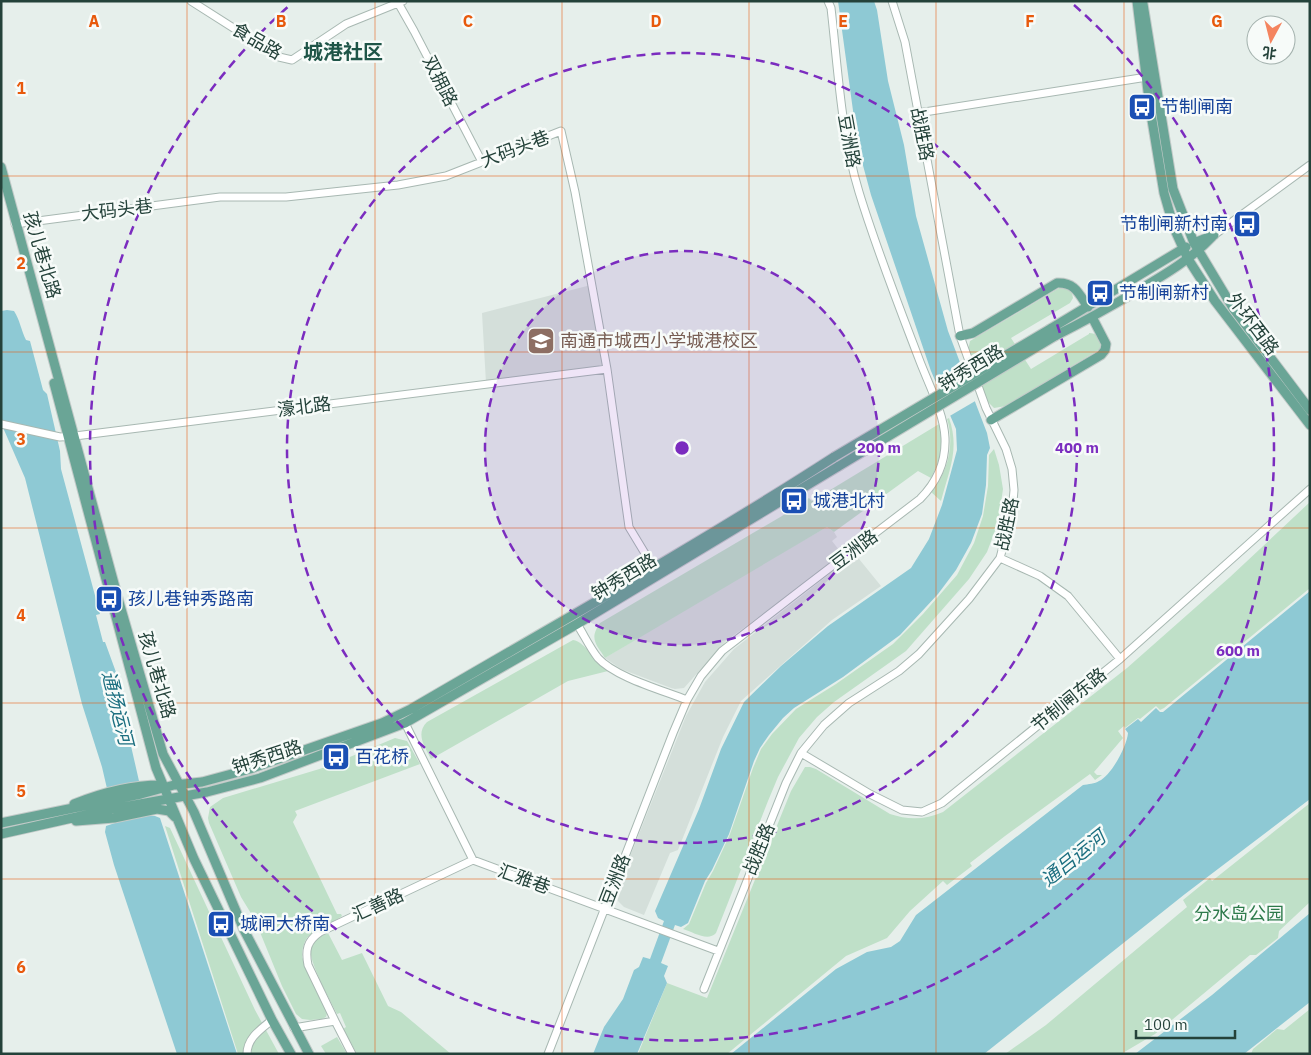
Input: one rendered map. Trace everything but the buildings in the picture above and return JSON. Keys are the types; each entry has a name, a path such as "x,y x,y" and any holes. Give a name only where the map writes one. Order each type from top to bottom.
{"main road":[{"name":"外环西路","path":"1136,1 1150,108 1164,193 1174,228 1188,259 1215,301 1310,424"},
{"name":"外环西路","path":"1142,1 1173,189 1196,247 1233,308 1310,410"},
{"name":"孩儿巷北路","path":"1,167 68,436 163,754 176,785 185,796 244,930 308,1054"},
{"name":"孩儿巷北路","path":"1,191 156,768 194,859 272,1020 291,1054"},
{"path":"1196,247 1214,235"},
{"name":"钟秀西路","path":"142,799 163,787 202,782 250,769 382,723 412,709 656,572 839,466 1183,249 1196,247"},
{"name":"钟秀西路","path":"1,834 55,817 142,799 168,799 207,792 260,778 405,723 577,624 834,458 1052,333 1092,317 1171,271 1188,259 1196,247"},
{"path":"960,336 973,333 1057,283 1065,283 1074,287 1088,308"},
{"path":"991,420 1101,355 1105,350 1106,344 1092,317"},
{"path":"55,817 88,798 111,805 142,799 169,811 178,822"},
{"name":"钟秀西路","path":"1,823 55,817"}],"street":[{"name":"食品路","path":"191,1 279,57 292,60 346,24 399,2"},
{"name":"豆洲路","path":"548,1054 687,700 701,676 722,651 920,499 936,478 945,451 943,422 890,281 859,192 849,156 831,8 828,1"},
{"name":"战胜路","path":"704,989 786,782 801,754 824,725 849,703 899,671 919,654 969,600 1000,558 1012,513 1014,490 1012,469 1006,449 991,420 960,336 905,42 892,1"},
{"name":"双拥路","path":"399,2 482,162"},
{"path":"918,113 1147,77"},
{"name":"大码头巷","path":"15,224 220,197 286,197 398,185 446,176 561,131 575,192 607,369 629,528 656,572"},
{"path":"1214,235 1310,165"},
{"name":"濠北路","path":"1,424 68,436 607,369"},
{"name":"节制闸东路","path":"801,754 870,794 902,810 922,812 942,803 1120,660 1310,489"},
{"path":"1000,558 1040,576 1068,596 1120,660"},
{"path":"577,624 598,657 607,666 687,700"},
{"path":"405,723 473,860"},
{"name":"汇雅巷","path":"473,860 718,951"},
{"name":"汇善路","path":"352,1054 308,965 307,945 320,932 473,860"},
{"path":"247,1054 248,1043 272,1020"},
{"path":"294,1028 335,1021"}],"shaded area":[{"name":"南通市城西小学城港校区","path":"591,285 603,369 486,383 482,313"},
{"path":"827,527 837,537 832,541 843,555 726,641 684,688 671,688 621,669 605,658 716,590"},
{"path":"855,554 881,586 832,620 741,701 723,737 678,850 670,853 644,915 624,907 616,896 617,889 686,716 705,682 734,649"}],"green space":[{"path":"1061,287 1071,291 1073,298 1070,303 1011,338 1031,369 1089,333 1095,334 1099,338 1101,343 1100,349 1006,406 994,408 986,400 968,350 970,341"},
{"path":"949,418 954,440 952,460 941,501 931,492 946,467 950,448 947,419"},
{"path":"939,424 942,445 937,465 931,478 918,471 834,532 827,527 605,658 594,637 600,623 782,516 809,498 812,501"},
{"path":"994,449 1003,489 998,523 987,552 969,579 906,651 834,702 817,717 799,738 778,777 716,933 709,937 683,929 689,924 706,883 730,834 761,749 772,734 796,709 893,644 923,614 957,575 974,543 983,516 988,486 989,455"},
{"path":"1310,502 1310,588 1164,708 1160,710 1156,706 1140,719 1138,718 1118,731 1123,738 1094,772 1097,775 1102,775 1095,780 1090,774 970,863 972,866 947,885 943,881 910,911 887,938 846,956 727,1054 638,1054 667,983 707,998 791,791 805,767 816,769 890,814 916,818 930,817 943,812 1127,668 1230,577"},
{"path":"573,640 582,644 598,663 608,671 568,681 431,759 421,736 423,727 427,722"},
{"path":"395,738 407,741 420,764 295,811 297,815 293,822 337,914 342,916 315,931 306,940 303,947 302,957 327,1013 326,1017 322,1019 302,1019 296,1014 282,986 255,920 241,897 209,823 210,807 223,798 326,767"},
{"name":"分水岛公园","path":"1310,803 1310,902 1279,931 1278,938 1256,955 1250,955 1155,1034 1121,1054 1005,1054 1046,1025 1187,907 1183,900 1210,878 1212,881"},
{"path":"165,826 170,828 255,1010 279,1054 238,1054"},
{"path":"328,933 342,960 362,953 388,1006 401,1012 451,1054 357,1054 343,1029 346,1027 340,1013 337,1014 320,981 311,954 313,943 322,935"},
{"path":"1310,1009 1310,1054 1251,1054 1253,1049 1277,1029 1284,1030"},
{"path":"337,1037 347,1054 326,1054 321,1046"}],"water":[{"path":"838,1 874,1 877,10 888,81 904,145 916,216 948,331 987,433 990,448 987,455 986,485 982,514 971,543 956,570 938,594 900,635 843,677 794,708 769,735 754,761 729,834 705,881 688,923 681,927 675,925 661,963 668,966 664,976 667,983 637,1054 593,1054 604,1027 623,999 634,970 639,967 643,957 650,959 664,921 658,918 655,911 699,809 721,749 744,702 781,666 828,626 911,568 929,539 942,505 957,450 956,429 931,371 871,195 858,147"},
{"name":"通扬运河","path":"1,311 14,311 26,340 30,341 43,390 47,394 60,451 61,469 100,614 96,615 103,642 105,642 121,686 123,711 147,816 160,818 237,1054 177,1054 114,865 105,832 106,826 115,823 102,767 82,704 25,478 1,423"},
{"name":"通吕运河","path":"1310,591 1310,799 1185,894 984,1054 731,1054 836,969 867,952 891,947 900,941 916,915 1083,785 1096,783 1104,778 1118,760 1125,745 1128,733 1125,729 1138,719 1141,722 1156,708 1163,712"},
{"path":"1310,913 1310,1002 1244,1054 1135,1054 1212,995"}],"pier":[{"path":"964,366 977,400 948,417 934,384"}],"place":[{"name":"节制闸南","path":"1142,107"},
{"name":"节制闸新村南","path":"1247,224"},
{"name":"节制闸新村","path":"1100,293"},
{"name":"南通市城西小学城港校区","path":"541,341"},
{"name":"城港北村","path":"794,501"},
{"name":"孩儿巷钟秀路南","path":"109,599"},
{"name":"百花桥","path":"336,757"},
{"name":"城闸大桥南","path":"221,924"}],"district":[{"name":"城港社区","path":"343,52"}]}
